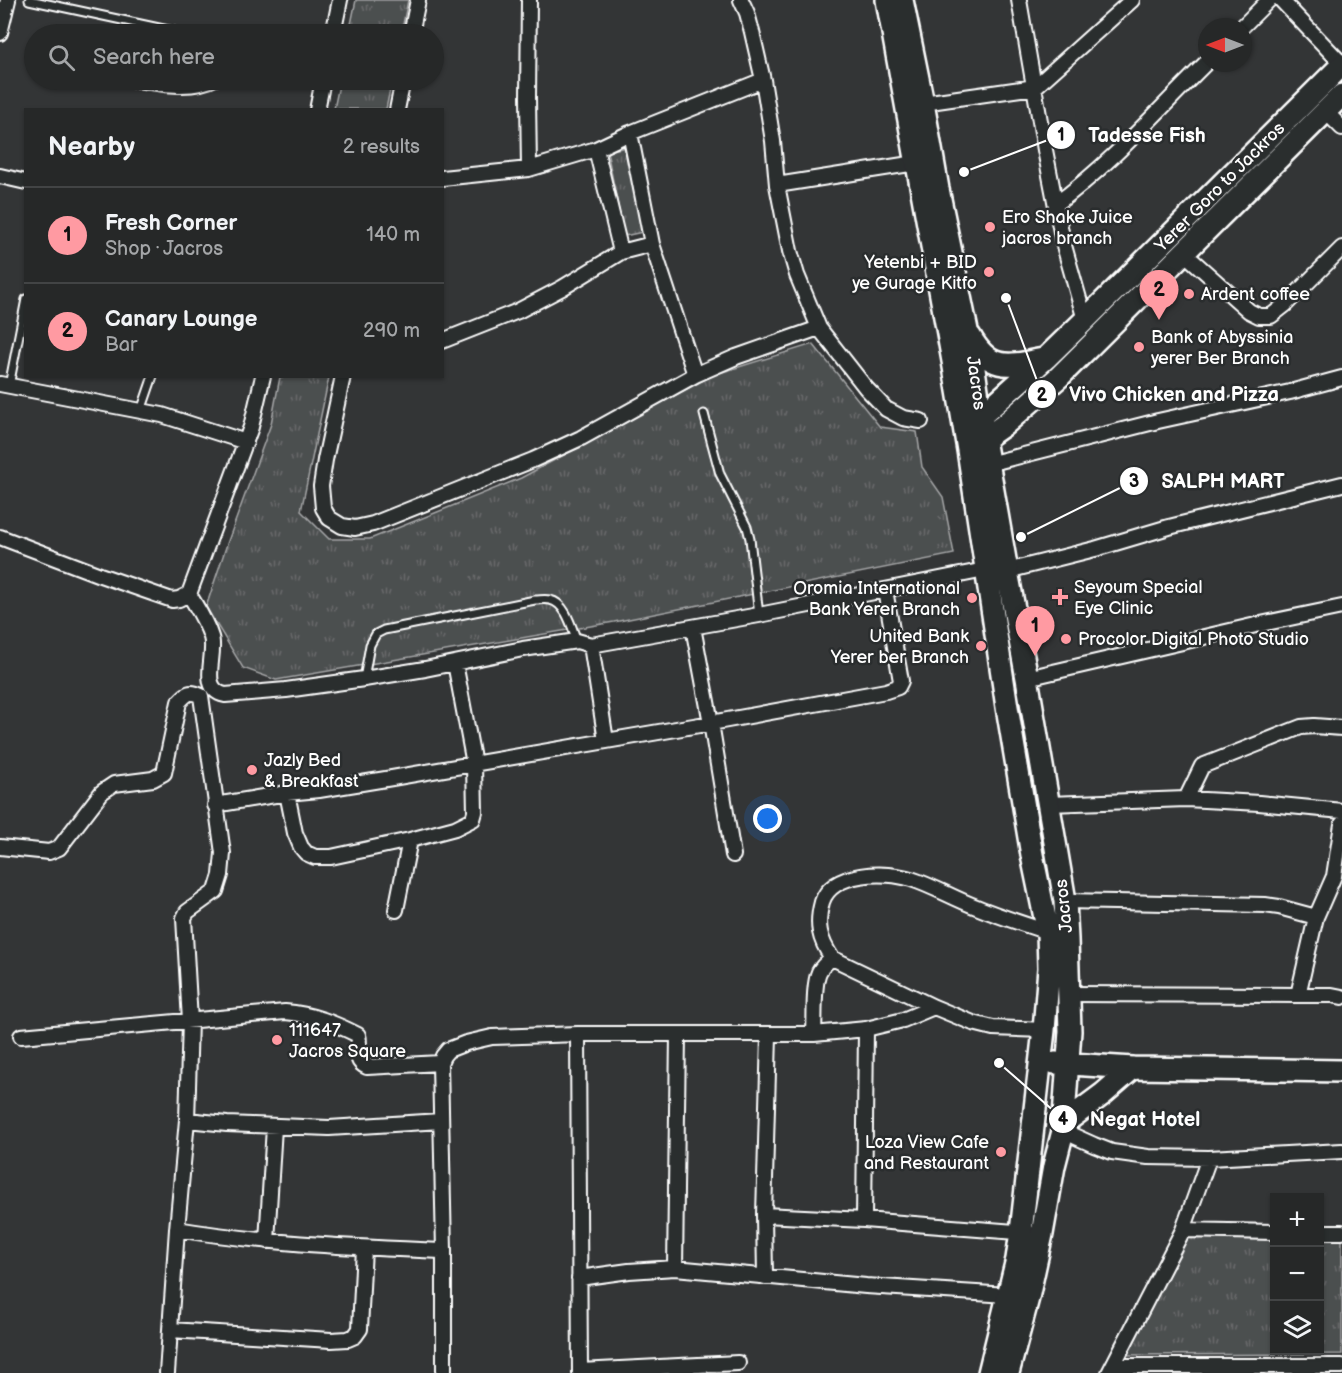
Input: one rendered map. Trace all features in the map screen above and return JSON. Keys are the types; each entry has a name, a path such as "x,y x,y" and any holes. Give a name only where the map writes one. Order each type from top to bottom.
{"main road":[{"path":"887,0 915,163 974,434 1004,425 1059,377 1342,94"},
{"name":"Jacros","path":"902,0 972,355 974,434 986,570 1006,707 1047,933 1049,968 1030,1161 1032,1233 1028,1298 1008,1373"},
{"name":"Yerer Goro to Jackros","path":"974,434 1046,358 1342,65"},
{"path":"966,328 977,348 989,360 999,364 1012,365 1046,358"},
{"name":"Jacros","path":"974,434 988,464 1065,901 1070,1031 1063,1127 1054,1166 1032,1233 1017,1259 989,1373"},
{"path":"1040,1063 1132,1068 1342,1071"},
{"path":"1063,1127 1132,1068"}],"street":[{"path":"0,33 8,0"},
{"path":"335,24 340,0"},
{"path":"413,24 418,0"},
{"path":"529,169 530,0"},
{"path":"741,0 747,13 763,80 773,141 777,185 790,251 797,275 819,328 886,410 903,418 921,421"},
{"path":"1019,0 1063,242 1085,320"},
{"path":"1251,18 1269,0"},
{"path":"1281,0 1342,65"},
{"path":"923,103 1035,87 1128,1"},
{"path":"1056,204 1102,167 1198,71"},
{"path":"444,178 529,169 596,149 763,80"},
{"path":"316,108 321,90"},
{"path":"397,108 400,90"},
{"path":"1325,111 1342,128"},
{"path":"630,134 652,244 695,375"},
{"path":"596,149 621,252"},
{"path":"777,185 915,163"},
{"path":"0,176 24,182"},
{"path":"444,340 518,311 562,288 621,252 652,244"},
{"path":"1184,253 1249,311 1259,316 1271,316 1342,248"},
{"path":"343,378 324,460 321,486 323,508 329,518 342,526 355,528 373,524 533,460 581,438 695,375 736,357 819,328"},
{"path":"0,537 172,600 189,594 246,442 263,378"},
{"path":"988,464 1342,378"},
{"path":"5,385 162,415 246,442"},
{"path":"1007,572 1169,527 1342,484"},
{"path":"0,847 50,852 59,848 102,792 114,784 153,779 164,773 179,702 186,694 286,690 364,679 523,649 584,643 693,627 986,570"},
{"path":"215,805 371,782 886,691 898,687 901,681 885,590"},
{"path":"167,1373 177,1229 188,1120 190,1021 184,918 187,912 216,891 221,875 223,853 215,805 207,692 213,647 205,622 189,594"},
{"path":"1027,678 1342,607"},
{"path":"693,627 733,855"},
{"path":"584,643 606,741"},
{"path":"287,793 295,833 301,847 306,853 315,856 332,856 410,840 455,828 473,819 476,799 474,764 455,663"},
{"path":"1186,799 1202,766 1301,727 1342,728"},
{"path":"1049,804 1186,799 1342,811"},
{"path":"1298,995 1316,918 1334,876 1342,824"},
{"path":"396,910 410,840"},
{"path":"1044,1030 993,1028 973,1023 832,958 819,933 819,915 823,899 832,886 853,876 897,876 912,879 973,906 1047,933"},
{"path":"1065,901 1265,905 1316,918"},
{"path":"814,1034 816,982 825,963 832,958"},
{"path":"1068,994 1332,995 1342,997"},
{"path":"444,1373 440,1063 448,1050 492,1037 578,1034 814,1034 866,1029 903,1020 934,1006"},
{"path":"21,1036 213,1017 302,1013 318,1017 358,1035 360,1039 358,1056 367,1067 440,1063"},
{"path":"864,1220 866,1029"},
{"path":"578,1034 580,1372 738,1363"},
{"path":"675,1268 678,1034"},
{"path":"765,1277 764,1215 769,1035"},
{"path":"188,1120 274,1127 329,1128 441,1121"},
{"path":"267,1241 274,1127"},
{"path":"1063,1127 1094,1145 1112,1152 1148,1157 1209,1158 1342,1151"},
{"path":"1209,1158 1183,1230 1111,1370 1342,1366"},
{"path":"764,1215 1032,1233"},
{"path":"177,1229 267,1241 444,1251"},
{"path":"1183,1230 1270,1232"},
{"path":"1324,1232 1342,1233"},
{"path":"170,1330 331,1340 348,1339 355,1336 360,1329 364,1248"},
{"path":"579,1278 675,1268 866,1286 1008,1294"}],"lane":[{"path":"29,0 141,24"},
{"path":"5,385 24,307"},
{"path":"141,411 152,378"},
{"path":"704,414 720,474 747,527 759,615"},
{"path":"364,679 370,645 376,634 384,630 535,600 549,600 558,603 584,643"}],"green space":[{"path":"356,0 408,0 403,24 351,24"},
{"path":"338,90 390,90 386,108 334,108"},
{"path":"627,147 643,232 624,236 607,151"},
{"path":"813,344 880,427 917,432 922,467 943,497 954,554 614,622 276,680 243,668 206,607 271,424 280,378 329,378 301,511 329,539 370,539 521,478 713,375"},
{"path":"1180,1236 1270,1236 1270,1354 1123,1355"},
{"path":"1324,1236 1342,1236 1342,1354 1324,1354"}],"place":[{"name":"Tadesse Fish","path":"964,172"},
{"name":"Ero Shake Juice jacros branch","path":"990,227"},
{"name":"Yetenbi + BID ye Gurage Kitfo","path":"989,272"},
{"name":"Ardent coffee","path":"1189,294"},
{"name":"Vivo Chicken and Pizza","path":"1006,298"},
{"name":"Canary Lounge","path":"1159,320"},
{"name":"Bank of Abyssinia yerer Ber Branch","path":"1139,347"},
{"name":"SALPH MART","path":"1021,537"},
{"name":"Seyoum Special Eye Clinic","path":"1060,597"},
{"name":"Oromia International Bank Yerer Branch","path":"972,598"},
{"name":"Procolor Digital Photo Studio","path":"1066,639"},
{"name":"United Bank Yerer ber Branch","path":"981,646"},
{"name":"Fresh Corner","path":"1035,656"},
{"name":"Jazly Bed & Breakfast","path":"252,770"},
{"name":"111647 Jacros Square","path":"277,1040"},
{"name":"Negat Hotel","path":"999,1063"},
{"name":"Loza View Cafe and Restaurant","path":"1001,1152"}]}
